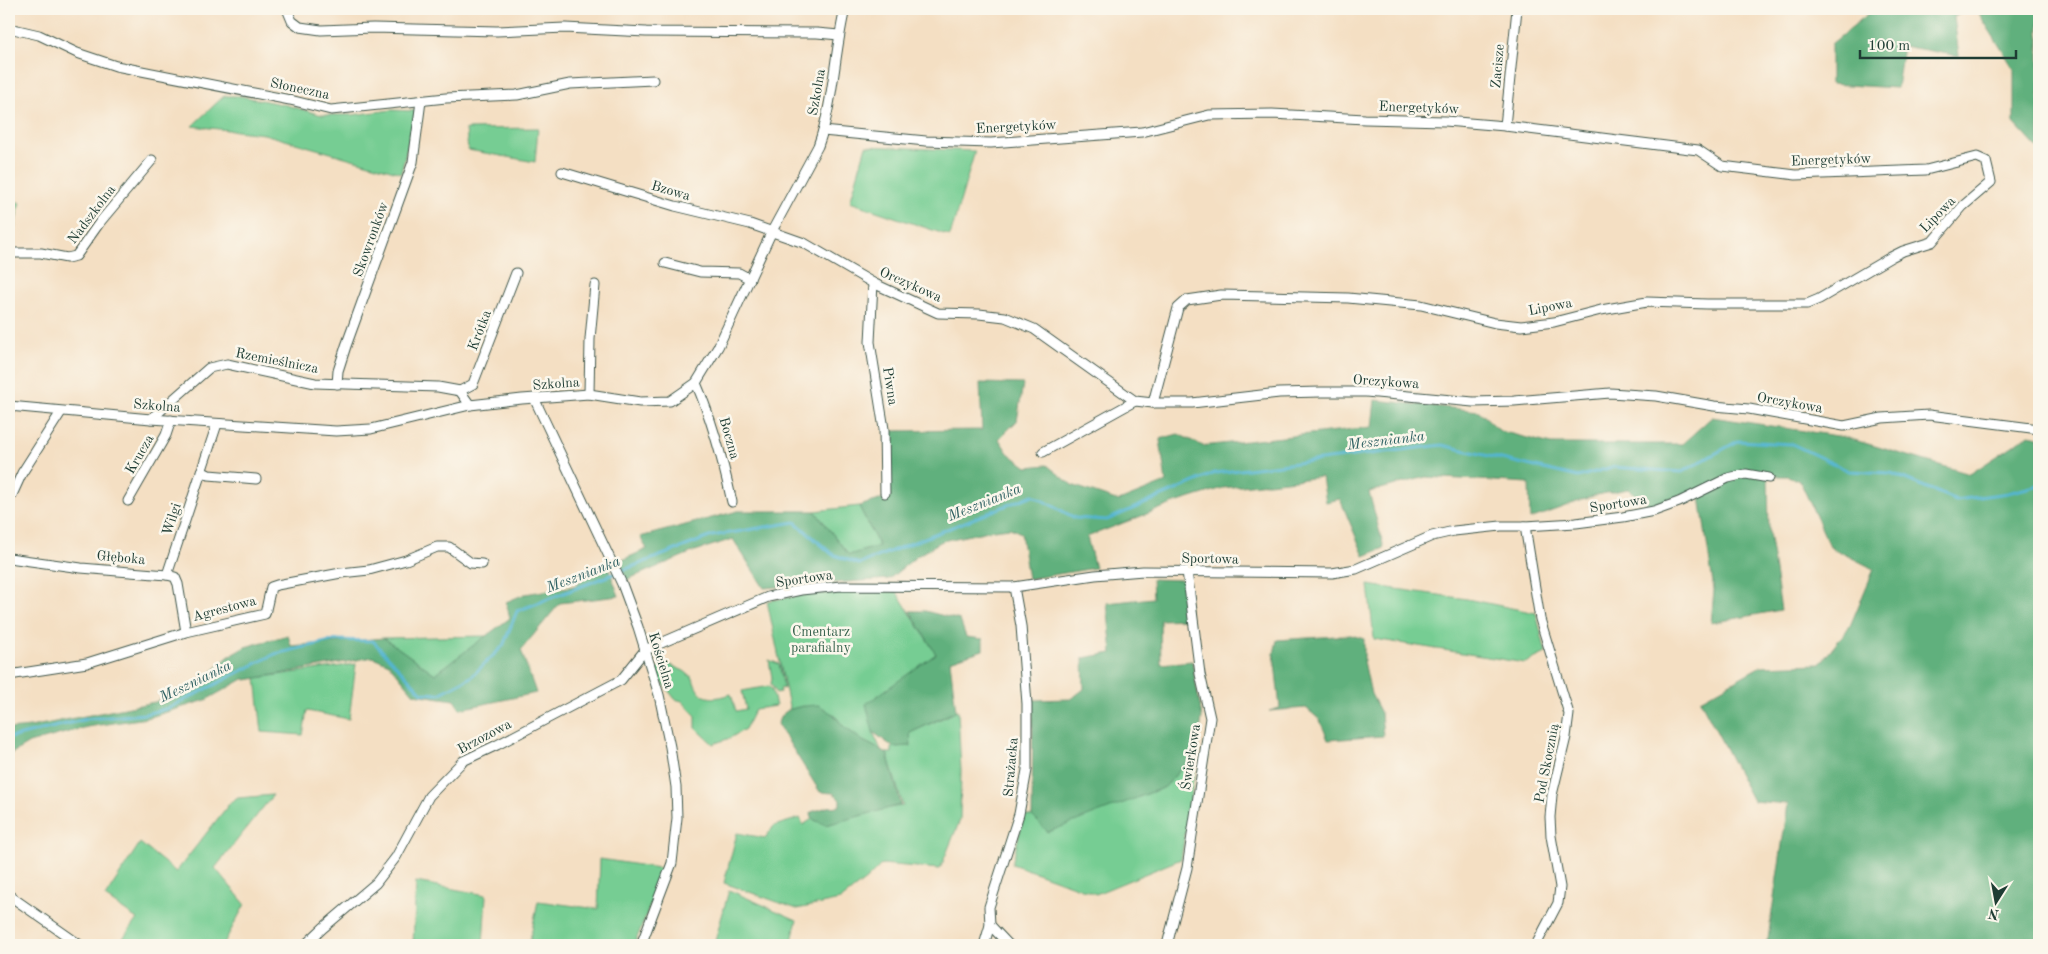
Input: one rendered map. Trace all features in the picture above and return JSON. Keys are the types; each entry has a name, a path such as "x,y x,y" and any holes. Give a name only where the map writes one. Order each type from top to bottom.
{"street":[{"path":"287,9 292,21 300,27 321,30 373,28 497,30 565,28 641,32 817,33 838,35"},
{"name":"Szkolna","path":"9,406 151,419 336,431 371,429 470,406 534,398 589,394 640,402 670,401 696,383 718,347 772,231 818,146 823,132 833,85 838,35 845,9"},
{"name":"Zacisze","path":"1505,126 1517,9"},
{"name":"Słoneczna","path":"9,28 39,35 76,53 116,66 290,100 331,110 446,98 517,95 570,84 653,80"},
{"name":"Skowronków","path":"337,384 338,370 346,346 413,162 421,101"},
{"name":"Energetyków","path":"823,132 926,141 990,142 1142,132 1209,115 1254,114 1445,121 1505,126 1698,150 1722,166 1796,176 1926,170 1977,157 1986,161 1991,182"},
{"name":"Nadszkolna","path":"9,253 41,253 67,258 76,256 100,222 152,160"},
{"name":"Bzowa","path":"562,172 675,206 772,231"},
{"name":"Lipowa","path":"1153,403 1178,308 1187,300 1221,295 1348,298 1421,305 1495,324 1521,326 1554,322 1601,310 1647,302 1807,304 1903,251 1932,242 1963,206 1991,182"},
{"name":"Orczykowa","path":"772,231 804,243 873,283 938,313 1005,317 1034,329 1135,401 1192,403 1279,393 1366,392 1473,402 1514,401 1610,393 1656,396 1714,406 1749,409 1844,426 1882,418 1929,415 2039,429"},
{"path":"665,264 700,272 740,273 750,279"},
{"name":"Krótka","path":"460,391 473,384 516,273"},
{"name":"Piwna","path":"873,283 870,342 884,429 885,493"},
{"path":"589,394 590,339 595,285"},
{"name":"Rzemieślnicza","path":"151,419 209,368 227,364 315,383 438,387 460,391"},
{"name":"Boczna","path":"696,383 720,448 732,502"},
{"path":"460,391 470,406"},
{"name":"Kościelna","path":"534,398 622,584 659,695 670,748 676,788 677,818 672,863 641,945"},
{"path":"1043,452 1135,401"},
{"path":"12,495 22,473 61,412"},
{"name":"Krucza","path":"128,501 166,435 171,420"},
{"name":"Wilgi","path":"167,575 217,424"},
{"path":"200,471 210,474 256,479"},
{"name":"Sportowa","path":"645,650 768,597 801,590 841,586 1014,587 1095,575 1143,571 1332,573 1356,569 1432,536 1454,531 1502,526 1576,523 1646,513 1679,502 1728,478 1746,474 1769,478"},
{"name":"Pod Skocznią","path":"1525,526 1540,619 1569,714 1566,737 1552,795 1550,817 1551,836 1560,887 1558,903 1536,945"},
{"name":"Agrestowa","path":"9,675 87,663 186,632 264,614 271,587 341,573 370,570 406,560 437,547 449,547 471,563 482,564"},
{"name":"Głęboka","path":"9,558 81,568 167,575"},
{"name":"Świerkowa","path":"1167,945 1187,868 1210,718 1200,674 1187,571"},
{"path":"167,575 175,578 178,584 186,632"},
{"name":"Strażacka","path":"984,945 990,925 989,906 1019,814 1026,770 1027,704 1021,626 1014,587"},
{"name":"Brzozowa","path":"305,945 376,884 396,857 429,796 463,761 621,680 645,650"},
{"path":"9,897 27,906 80,945"},
{"path":"990,925 1010,945"}],"green space":[{"path":"1874,9 1970,9 1954,17 1959,56 1903,46 1897,88 1831,84 1831,44"},
{"path":"1976,9 2039,9 2039,150 2014,123 2014,69"},
{"path":"224,96 240,96 286,105 322,115 352,115 391,110 416,111 401,173 264,134 192,126"},
{"path":"538,128 535,162 468,150 466,129"},
{"path":"866,146 975,151 950,236 850,202"},
{"path":"9,202 20,202 10,250 9,250"},
{"path":"980,383 1023,384 1017,421 999,439 1008,453 1027,467 1047,465 1072,485 1119,501 1166,482 1160,439 1178,434 1203,446 1372,427 1375,400 1479,411 1500,431 1551,444 1682,444 1712,417 1844,437 1970,474 2029,435 2039,437 2039,945 1767,945 1788,804 1753,801 1700,700 1761,666 1820,664 1850,626 1874,569 1830,547 1800,481 1788,476 1768,476 1769,532 1781,610 1711,623 1714,590 1699,490 1649,505 1628,489 1596,495 1530,519 1529,483 1426,477 1369,492 1384,548 1364,556 1340,499 1326,502 1322,477 1223,488 1175,503 1087,537 1095,568 1028,579 1021,533 1010,528 942,541 917,556 889,579 764,588 733,539 695,551 626,580 620,561 647,549 640,537 738,511 815,511 849,555 879,546 859,506 890,497 887,431 982,430"},
{"path":"859,506 879,546 849,555 815,511"},
{"path":"606,561 619,596 560,603 521,650 536,693 460,709 454,700 414,694 389,664 373,657 246,680 245,678 206,700 147,718 87,727 29,743 9,755 9,729 30,727 155,702 205,678 228,657 245,647 288,635 291,646 384,638 435,674 510,618 506,602 525,594 574,586"},
{"path":"1152,579 1184,580 1190,619 1160,620 1161,664 1192,661 1202,717 1198,749 1165,787 1048,832 1032,816 1033,700 1071,699 1084,689 1083,658 1112,653 1107,603 1153,598"},
{"path":"1368,585 1467,599 1536,613 1546,653 1525,663 1374,639"},
{"name":"Cmentarz parafialny","path":"896,591 936,654 928,660 873,732 881,750 863,741 843,726 834,714 803,706 788,710 789,706 767,601 810,594"},
{"path":"910,611 925,611 960,620 966,637 983,639 983,650 950,661 956,711 910,733 911,746 893,747 873,732 866,704 936,654"},
{"path":"1351,635 1364,639 1364,661 1371,694 1381,713 1383,736 1328,740 1320,720 1306,708 1269,711 1280,708 1274,654 1277,640"},
{"path":"487,636 435,674 384,638"},
{"path":"769,660 779,664 784,689 781,688 780,692 776,693 771,684"},
{"path":"664,662 684,671 693,678 695,686 702,695 712,698 731,694 736,711 746,709 742,691 769,686 772,690 776,706 755,709 745,729 730,738 713,744 696,728 696,716 682,701 675,699 657,676 658,668"},
{"path":"356,664 349,719 307,711 303,735 262,732 256,678"},
{"path":"819,705 834,715 843,726 863,741 887,753 901,805 826,825 812,819 811,812 840,806 840,800 833,793 820,792 778,725 779,719 783,714 794,708"},
{"path":"958,711 961,771 960,820 940,869 882,864 867,879 840,900 797,909 724,883 737,833 765,838 774,826 800,818 803,825 812,819 826,825 884,808 903,806 887,753 892,753 892,747 910,746 910,733"},
{"path":"1198,749 1181,859 1096,894 1012,864 1024,815 1032,816 1048,831 1165,787"},
{"path":"273,795 215,868 245,904 223,945 118,945 137,919 105,897 140,843 176,872 230,803 238,798"},
{"path":"600,859 665,869 634,945 529,945 538,901 598,909"},
{"path":"416,882 486,895 483,945 413,945"},
{"path":"729,890 797,920 791,945 714,945"}],"waterway":[{"name":"Mesznianka","path":"9,738 87,719 145,714 169,708 275,654 335,640 373,641 422,693 439,694 471,677 503,646 517,611 712,536 795,522 832,554 859,564 1033,495 1075,518 1107,520 1215,473 1442,445 1578,477 1612,467 1682,472 1738,441 1792,444 1849,471 1891,473 1956,500 2008,493 2039,485"}]}
